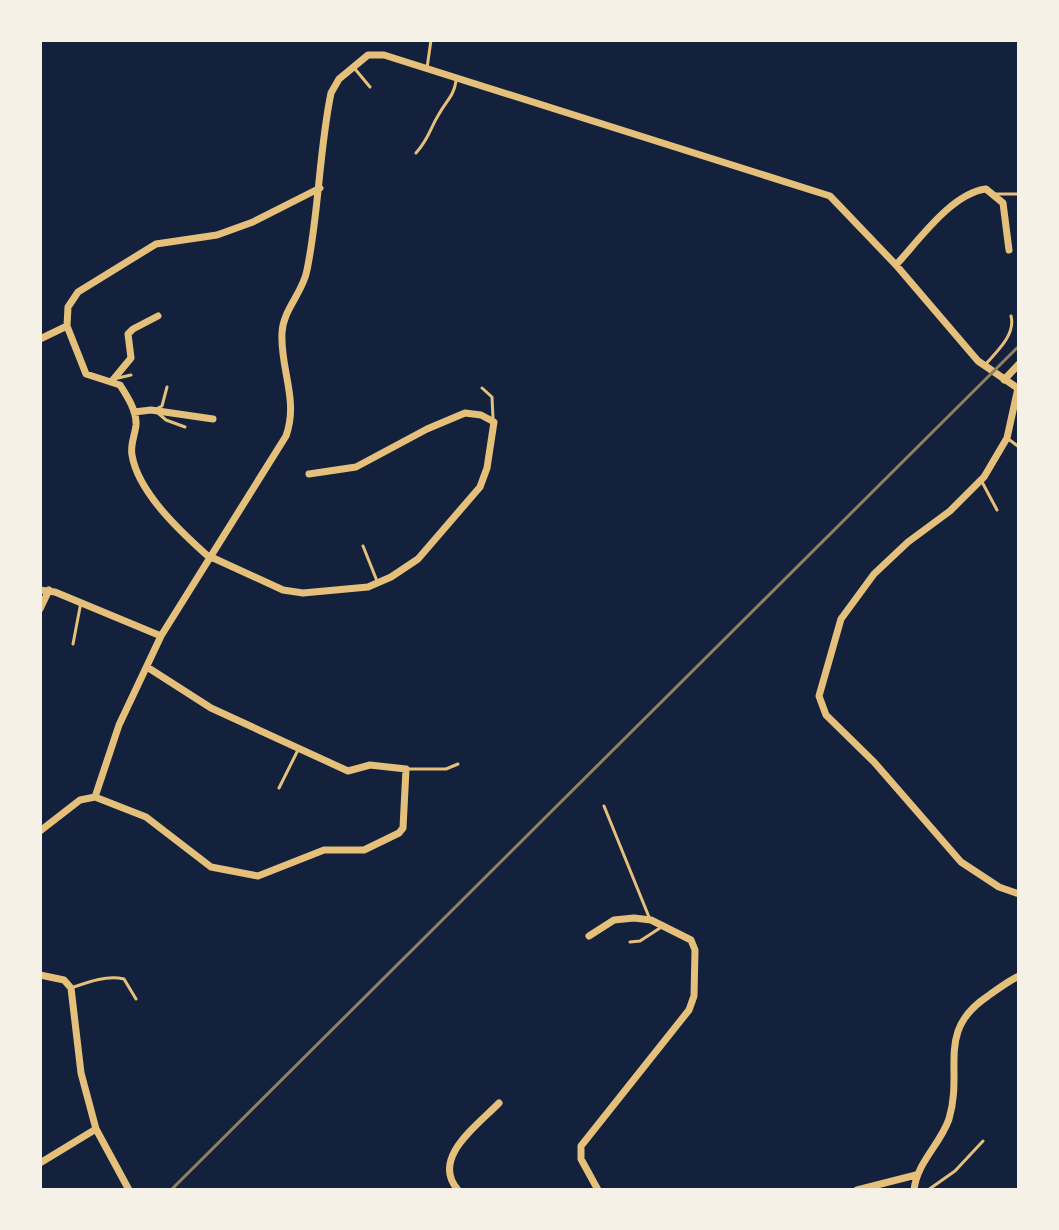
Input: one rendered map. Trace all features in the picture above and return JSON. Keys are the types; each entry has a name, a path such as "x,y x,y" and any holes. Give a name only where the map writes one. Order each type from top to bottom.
{"street":[{"path":"95,797 119,725 161,636 286,436 292,401 282,332 287,313 307,272 331,93 339,79 364,57 384,55 824,193 835,200 896,265 984,366 1018,389 1007,438 981,480 950,511 908,542 871,578 838,626 819,702 826,715 874,762 966,867 999,887 1019,894"},
{"path":"309,474 356,467 430,427 465,413 481,415 494,422 487,468 480,487 418,559 378,584 354,590 283,590 211,557 170,521 139,474 132,453 136,424 134,412 122,388 113,380 86,374 67,326 68,307 78,292 156,244 217,235 253,222 320,188"},
{"path":"896,265 956,200 975,190 986,189 1003,203 1009,250"},
{"path":"113,380 131,358 128,334 158,316"},
{"path":"40,339 67,326"},
{"path":"1004,380 1019,364"},
{"path":"134,412 153,410 213,419"},
{"path":"40,609 44,590 161,636"},
{"path":"40,815 43,828 80,800 95,797 141,815 211,867 258,876 324,850 364,850 403,828 406,769 370,765 348,771 211,708 147,667"},
{"path":"589,936 614,920 651,920 688,938 693,944 692,1003 584,1141 581,1159 598,1190"},
{"path":"40,975 64,980 71,988 81,1073 96,1129 129,1190"},
{"path":"914,1190 916,1175 948,1122 955,1043 961,1020 972,1006 1019,976"},
{"path":"458,1190 451,1182 449,1170 454,1149 499,1103"},
{"path":"40,1163 96,1129"},
{"path":"857,1190 916,1175"}],"lane":[{"path":"427,68 431,40"},
{"path":"353,67 370,87"},
{"path":"416,153 429,138 439,113 454,94 457,77"},
{"path":"995,194 1019,194"},
{"path":"984,366 1008,336 1013,323 1011,316"},
{"path":"113,380 131,375"},
{"path":"167,387 162,406 153,410 185,427"},
{"path":"482,388 492,397 494,422"},
{"path":"1007,438 1019,447"},
{"path":"981,480 997,510"},
{"path":"363,546 378,584"},
{"path":"73,644 81,602"},
{"path":"279,788 299,748"},
{"path":"406,769 446,769 458,764"},
{"path":"604,806 651,920"},
{"path":"630,942 640,941 663,925"},
{"path":"71,988 118,977 124,979 136,999"},
{"path":"928,1190 955,1171 983,1141"}],"railway":[{"path":"171,1190 1019,346"}]}
